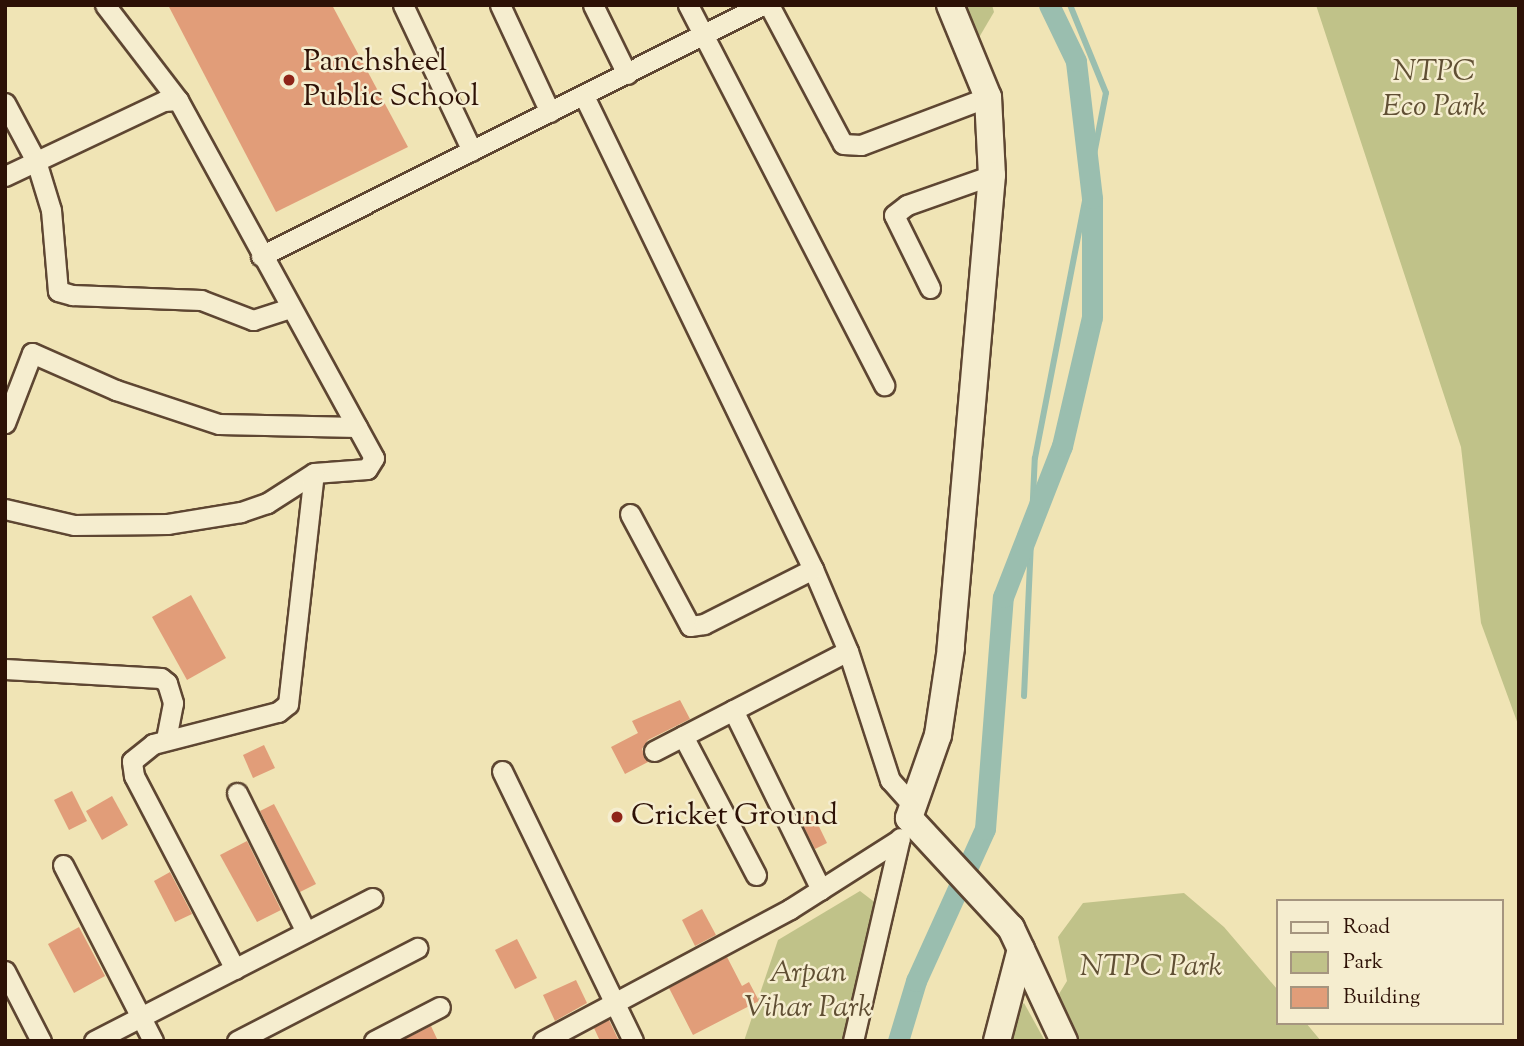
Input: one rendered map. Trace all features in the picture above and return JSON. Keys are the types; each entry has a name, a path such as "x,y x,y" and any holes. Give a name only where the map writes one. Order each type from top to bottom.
{"street":[{"path":"5,509 74,525 168,524 256,507 314,472 367,469 372,464 372,453 261,256 178,100 105,5"},
{"path":"403,5 472,151"},
{"path":"500,5 550,112"},
{"path":"593,5 627,74"},
{"path":"688,5 884,385"},
{"path":"261,256 762,5"},
{"path":"769,5 843,144 861,145 988,97"},
{"path":"853,1041 907,820 938,735 951,648 992,175 988,97 950,5"},
{"path":"584,96 813,569 848,652 890,780 907,820 950,860 997,911 1021,949 1064,1041"},
{"path":"5,176 164,101 178,100"},
{"path":"5,103 36,161 55,230 55,283 64,295 201,300 253,320 290,308"},
{"path":"930,288 894,215 907,205 992,175"},
{"path":"5,423 32,353 116,390 219,424 357,428"},
{"path":"235,969 134,776 136,754 166,739 278,712 288,704 314,472"},
{"path":"630,514 690,626 704,624 813,569"},
{"path":"654,751 848,652"},
{"path":"5,669 161,678 167,683 173,703 166,739"},
{"path":"733,710 821,890"},
{"path":"683,736 756,875"},
{"path":"502,771 613,1003 634,1041"},
{"path":"237,793 306,932"},
{"path":"552,1039 821,890 907,820"},
{"path":"63,865 153,1041"},
{"path":"94,1041 372,898"},
{"path":"237,1041 417,948"},
{"path":"997,1041 1021,949"},
{"path":"5,971 41,1041"},
{"path":"374,1041 440,1007"}],"green space":[{"path":"956,5 992,5 994,12 974,46"},
{"name":"NTPC Eco Park","path":"1316,5 1519,5 1519,727 1481,623 1461,447"},
{"name":"Arpan Vihar Park","path":"860,891 877,904 843,1041 744,1041 778,940"},
{"name":"NTPC Park","path":"1184,893 1224,927 1276,988 1276,1025 1308,1025 1321,1041 1073,1041 1054,1002 1067,981 1058,937 1083,903"},
{"name":"NTPC Park","path":"1024,1003 1045,1041 1008,1041 1015,1014"}],"building":[{"name":"Panchsheel Public School","path":"168,5 332,5 408,147 276,212"},
{"path":"191,595 226,658 187,680 152,617"},
{"path":"680,700 690,719 648,740 642,749 648,762 625,774 611,747 638,733 632,721"},
{"path":"264,745 275,768 253,778 243,755"},
{"path":"72,791 87,821 69,830 54,800"},
{"path":"112,796 128,825 102,840 86,811"},
{"path":"274,804 316,884 300,892 260,811"},
{"path":"812,812 827,843 815,849 800,819"},
{"path":"247,841 281,910 257,922 220,855"},
{"path":"170,872 192,914 175,922 154,881"},
{"path":"702,909 716,935 695,946 682,920"},
{"path":"79,927 105,976 74,993 48,944"},
{"path":"517,939 537,978 515,989 495,950"},
{"path":"727,957 742,986 749,982 759,1001 693,1035 669,988"},
{"path":"576,980 587,1003 555,1021 543,995"},
{"path":"609,1020 619,1041 600,1041 594,1028"},
{"path":"431,1026 438,1041 401,1041"}],"waterway":[{"path":"898,1041 916,981 985,829 1003,597 1062,446 1092,317 1092,198 1076,61 1049,5"},
{"path":"1024,696 1035,458 1106,93 1070,5"}],"place":[{"name":"Panchsheel Public School","path":"289,80"},
{"name":"Cricket Ground","path":"617,817"}]}
